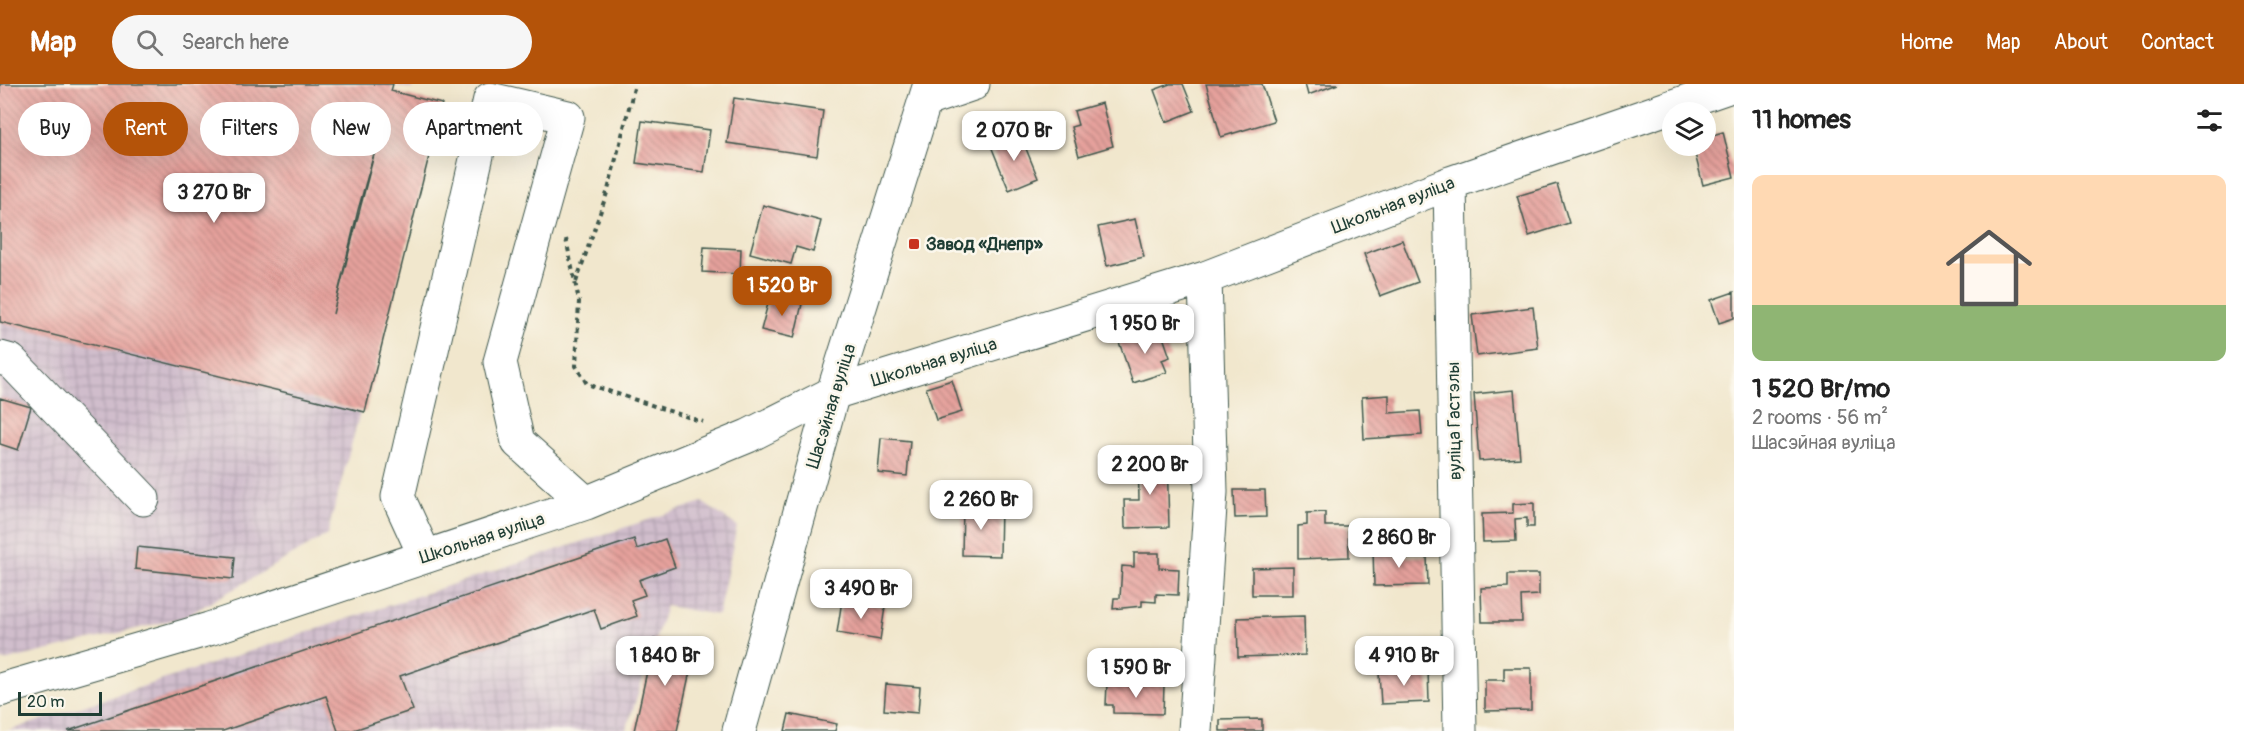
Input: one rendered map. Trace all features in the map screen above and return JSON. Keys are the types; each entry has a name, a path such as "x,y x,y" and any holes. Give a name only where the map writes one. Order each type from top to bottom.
{"street":[{"path":"928,92 973,84"},
{"name":"Школьная вуліца","path":"0,690 209,629 586,503 748,436 833,393 1205,278 1450,183 1734,85"},
{"name":"Шасэйная вуліца","path":"739,731 833,393 928,92"},
{"path":"425,556 399,497 490,99 568,117 500,362 518,442 586,503"},
{"name":"вуліца Гастэлы","path":"1450,183 1460,731"},
{"path":"1195,731 1211,492 1205,278"},
{"path":"0,358 10,361 143,499"}],"path":[{"path":"576,283 608,190 635,84"},
{"path":"565,237 570,247 579,301 576,366 587,384 705,422"}],"shaded area":[{"path":"0,84 413,84 412,89 393,85 388,102 311,102 311,156 373,156 312,400 360,412 327,535 185,617 4,661 0,659"},
{"path":"702,502 737,526 718,615 666,606 626,731 8,731"}],"building":[{"path":"0,84 393,84 391,91 434,102 403,102 403,156 429,156 365,412 0,322","holes":["311,102 391,102 391,156 374,156 333,314 373,156 311,156"]},
{"path":"1170,84 1183,84 1194,111 1166,122 1154,90"},
{"path":"1206,84 1262,84 1274,121 1221,137"},
{"path":"1305,84 1338,84 1308,95"},
{"path":"734,98 823,111 817,156 727,143"},
{"path":"1102,103 1113,146 1079,156 1071,127 1078,125 1074,111"},
{"path":"642,121 710,130 704,172 636,163"},
{"path":"1723,132 1734,177 1703,185 1696,156 1716,156 1716,134"},
{"path":"1020,134 1038,178 1009,190 991,146"},
{"path":"1557,184 1569,223 1529,236 1517,196"},
{"path":"763,205 821,221 813,252 796,247 791,264 750,253"},
{"path":"1135,219 1144,257 1107,266 1098,227"},
{"path":"1402,240 1418,282 1380,296 1364,254"},
{"path":"704,247 741,249 740,274 702,272"},
{"path":"1734,292 1734,318 1719,323 1711,300"},
{"path":"770,296 802,304 794,338 761,330"},
{"path":"1533,307 1538,348 1477,356 1472,315"},
{"path":"1160,328 1170,357 1162,360 1167,372 1133,383 1119,342"},
{"path":"952,380 962,412 936,420 926,388"},
{"path":"1514,390 1520,458 1479,461 1474,394"},
{"path":"1389,395 1389,413 1420,411 1422,435 1364,439 1362,397"},
{"path":"0,398 31,407 18,450 0,444"},
{"path":"881,438 910,441 907,476 878,473"},
{"path":"1167,456 1169,527 1125,528 1124,500 1139,500 1138,457"},
{"path":"1234,490 1265,490 1266,517 1235,518"},
{"path":"1534,503 1534,527 1527,527 1527,518 1515,519 1516,541 1483,542 1482,514 1513,513 1513,504"},
{"path":"963,506 1001,507 1000,556 962,555"},
{"path":"1325,512 1325,526 1348,526 1349,557 1298,559 1298,526 1307,525 1307,513"},
{"path":"634,539 637,549 665,539 675,567 639,580 645,595 631,600 637,616 601,629 594,609 400,676 413,710 351,731 338,731 326,696 223,731 68,731"},
{"path":"137,547 235,557 233,579 135,569"},
{"path":"1373,548 1394,548 1395,557 1427,556 1428,585 1374,586"},
{"path":"1134,553 1159,553 1159,568 1179,569 1178,595 1156,594 1156,602 1142,601 1142,606 1113,609 1114,598 1120,598 1122,566 1134,567"},
{"path":"1293,567 1293,595 1252,595 1252,568"},
{"path":"1508,574 1539,574 1539,595 1521,596 1522,622 1482,622 1481,588 1508,587"},
{"path":"842,600 885,607 880,640 837,633"},
{"path":"1304,616 1305,655 1238,657 1237,618"},
{"path":"654,639 695,648 677,731 634,731"},
{"path":"1504,668 1531,668 1531,710 1485,711 1485,680 1504,680"},
{"path":"1428,670 1429,702 1381,704 1379,673"},
{"path":"886,684 920,687 918,713 884,710"},
{"path":"1107,684 1164,685 1163,714 1113,713 1113,705 1106,705"},
{"path":"789,714 837,724 835,731 785,731"},
{"path":"1262,719 1262,731 1220,731 1220,720"}],"place":[{"name":"Завод «Днепр»","path":"914,244"}]}
